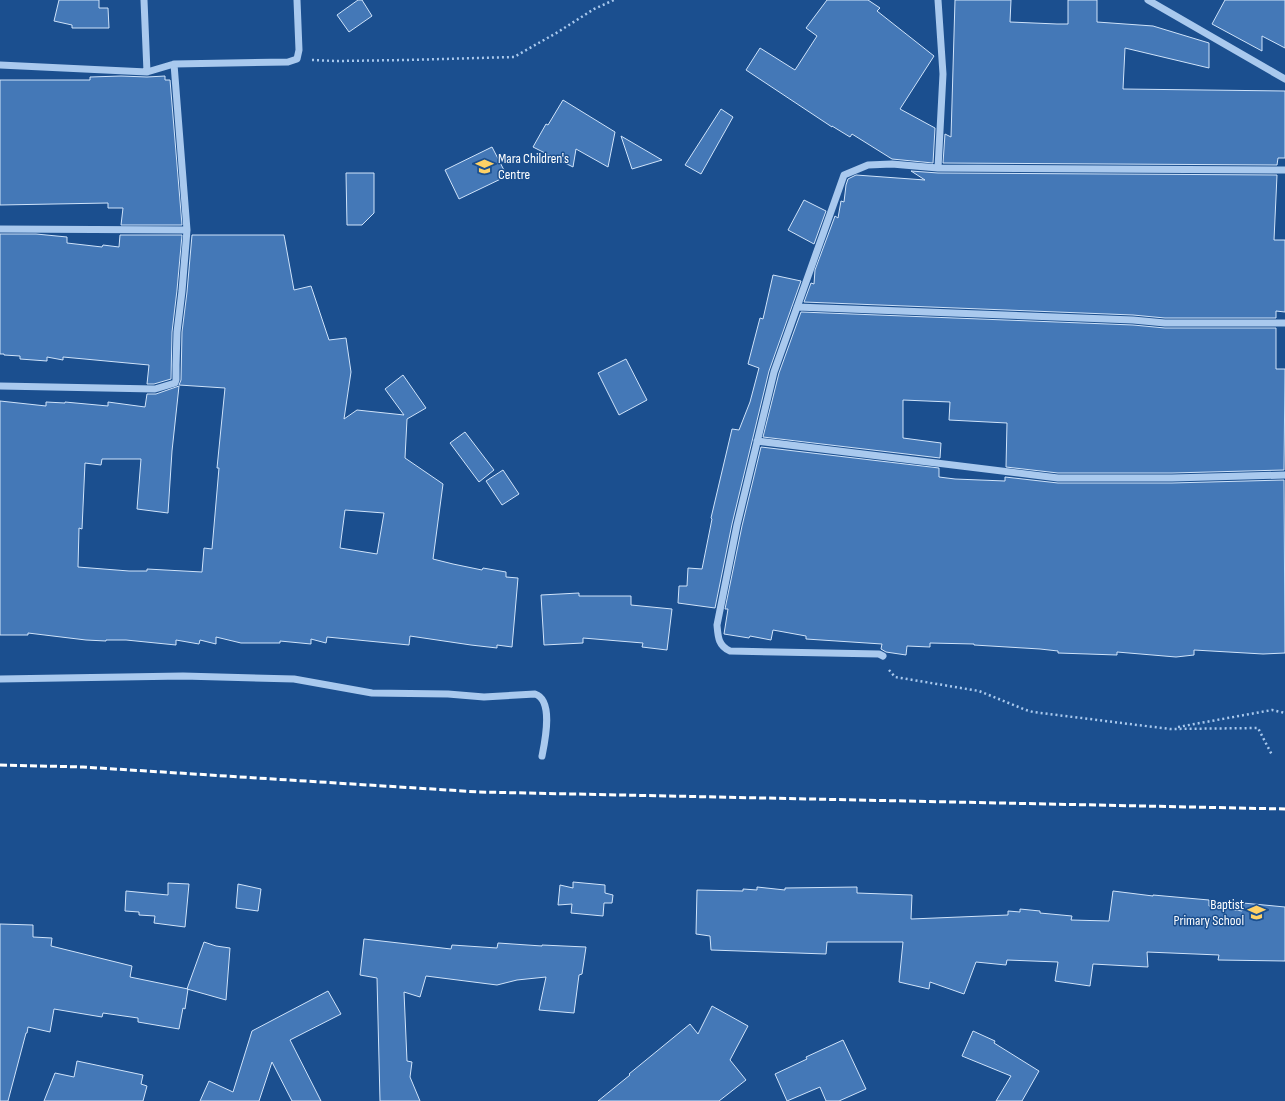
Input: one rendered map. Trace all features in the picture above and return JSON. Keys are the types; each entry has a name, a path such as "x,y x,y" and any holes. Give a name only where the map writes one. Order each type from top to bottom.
{"street":[{"path":"144,0 147,72"},
{"path":"0,65 147,72 174,64 288,62 297,59 299,50 297,0"},
{"path":"938,0 943,74 938,168"},
{"path":"1148,0 1285,79"},
{"path":"0,386 155,389 175,383 177,332 187,230 174,64"},
{"path":"883,656 879,654 730,650 721,645 717,625 737,525 774,372 844,176 868,165 892,164 938,168 1285,170"},
{"path":"0,229 187,230"},
{"path":"797,307 1133,320 1165,323 1285,323"},
{"path":"757,441 1058,478 1172,478 1285,475"},
{"path":"0,679 183,676 294,678 372,693 448,694 484,697 535,694 539,695 544,700 547,715 542,756"}],"path":[{"path":"297,59 344,61 514,57 594,10 614,0"},
{"path":"883,656 889,671 895,677 979,691 1026,710 1170,728 1258,728 1272,754"},
{"path":"1170,728 1272,710 1285,713"}],"building":[{"path":"59,0 99,0 99,8 108,8 109,28 72,28 72,25 54,21"},
{"path":"358,0 362,0 372,16 349,32 337,15"},
{"path":"827,0 868,0 880,8 877,11 934,56 900,109 935,128 933,163 892,159 852,134 850,137 832,127 746,70 760,48 795,70 817,36 806,28"},
{"path":"955,0 1011,0 1010,22 1068,24 1068,0 1097,0 1097,22 1153,26 1209,43 1209,68 1125,48 1123,89 1285,91 1285,158 1278,158 1277,165 943,163 945,134 951,137"},
{"path":"1225,0 1285,0 1285,48 1262,36 1262,51 1212,24"},
{"path":"165,76 165,80 170,80 182,225 121,225 123,208 108,208 108,203 0,205 0,80 90,80 90,77"},
{"path":"563,100 615,132 608,167 576,149 573,167 533,147 546,124 548,125"},
{"path":"721,109 733,117 701,174 685,165"},
{"path":"621,136 662,160 632,169"},
{"path":"492,147 507,176 459,199 445,170"},
{"path":"911,171 938,173 1277,175 1274,240 1285,240 1285,312 1276,311 1276,318 1165,318 1133,315 804,302 811,283 814,284 815,270 835,216 838,218 841,201 844,202 848,179 856,175 925,180"},
{"path":"346,173 374,173 374,213 362,225 347,225"},
{"path":"804,200 826,211 814,244 788,230"},
{"path":"0,234 36,234 67,237 67,243 102,247 103,245 119,247 120,235 182,235 172,332 171,379 154,384 147,384 149,365 63,357 63,360 47,357 47,361 20,359 20,356 0,354"},
{"path":"192,235 284,235 294,290 311,286 329,340 346,338 351,372 344,419 357,410 404,415 385,389 403,375 426,408 407,419 405,458 443,484 433,559 482,570 483,568 506,572 506,577 518,578 512,647 497,645 497,648 410,636 409,645 327,637 326,643 311,639 311,644 280,641 280,643 241,643 216,637 216,644 200,640 199,644 176,640 176,645 126,640 86,640 28,633 28,635 0,635 0,401 46,406 46,402 65,402 108,406 108,402 145,407 147,394 156,394 179,386 172,451 168,513 137,509 141,459 102,459 101,465 85,463 82,529 79,528 78,567 129,571 147,571 147,569 202,572 204,548 212,549 219,468 217,468 225,388 179,385 181,380 182,332","holes":["345,510 384,513 377,554 340,548"]},
{"path":"773,275 801,281 769,371 732,524 715,608 678,603 679,586 687,586 688,568 702,569 711,518 732,429 739,430 750,402 759,368 748,364 760,318 763,319"},
{"path":"801,312 1133,325 1165,328 1276,328 1276,369 1285,369 1284,470 1172,473 1058,473 1006,467 1007,423 949,420 950,402 903,400 903,438 941,443 940,458 763,437 779,373"},
{"path":"626,359 647,400 619,415 598,373"},
{"path":"465,432 494,470 479,482 450,443"},
{"path":"761,447 939,468 939,477 955,479 1005,481 1005,477 1058,483 1172,483 1284,480 1285,653 1263,654 1194,650 1194,655 1176,657 1117,652 1117,655 1058,653 1058,651 1040,649 974,644 930,643 930,647 907,646 906,655 886,652 881,649 882,644 806,639 806,636 773,630 771,640 750,636 749,638 724,634 728,609 725,609 742,526"},
{"path":"503,470 519,494 502,505 486,481"},
{"path":"579,593 579,596 631,596 631,605 672,609 667,650 642,647 643,643 583,638 583,643 544,645 541,595"},
{"path":"573,882 605,885 605,893 613,895 612,903 604,903 603,916 571,913 572,904 558,905 560,885 573,888"},
{"path":"168,883 189,884 185,927 154,923 155,916 139,915 139,912 125,911 126,891 168,895"},
{"path":"238,884 261,889 258,911 236,908"},
{"path":"757,887 785,890 785,888 857,887 857,893 912,895 911,919 1008,915 1008,911 1020,912 1020,909 1040,911 1040,913 1072,916 1071,920 1109,921 1113,891 1153,896 1209,900 1209,906 1242,911 1243,903 1285,907 1285,961 1218,960 1219,955 1147,952 1148,967 1093,964 1090,986 1055,981 1058,962 1007,960 1006,965 976,962 964,994 930,982 929,989 899,982 903,942 827,942 826,954 711,950 710,936 696,934 697,890 743,891 743,889 757,890"},
{"path":"0,924 33,925 33,937 52,938 51,946 132,966 130,977 188,989 185,1009 183,1008 179,1029 138,1022 138,1018 103,1013 102,1017 54,1009 50,1032 28,1027 8,1101 0,1101"},
{"path":"364,939 451,949 452,945 497,948 498,943 586,947 582,974 579,975 574,1013 539,1010 546,977 517,980 497,985 426,976 420,997 404,992 407,1061 412,1062 410,1077 420,1101 380,1101 377,978 360,975"},
{"path":"204,942 230,948 226,1000 187,989"},
{"path":"328,991 341,1014 290,1040 321,1101 292,1101 272,1062 259,1101 200,1101 209,1081 233,1092 252,1031"},
{"path":"712,1006 748,1026 730,1060 746,1080 719,1101 598,1101 690,1024 698,1034"},
{"path":"973,1031 995,1041 994,1043 1039,1071 1022,1101 996,1101 1011,1076 962,1056"},
{"path":"843,1040 866,1089 839,1101 826,1101 820,1087 787,1101 775,1074 807,1059 806,1057"},
{"path":"77,1061 143,1075 141,1084 147,1086 143,1101 44,1101 55,1073 74,1077"}],"railway":[{"path":"0,765 83,767 479,792 1285,809"}],"place":[{"name":"Mara Children's Centre","path":"485,166"},
{"name":"Baptist Primary School","path":"1257,912"}]}
